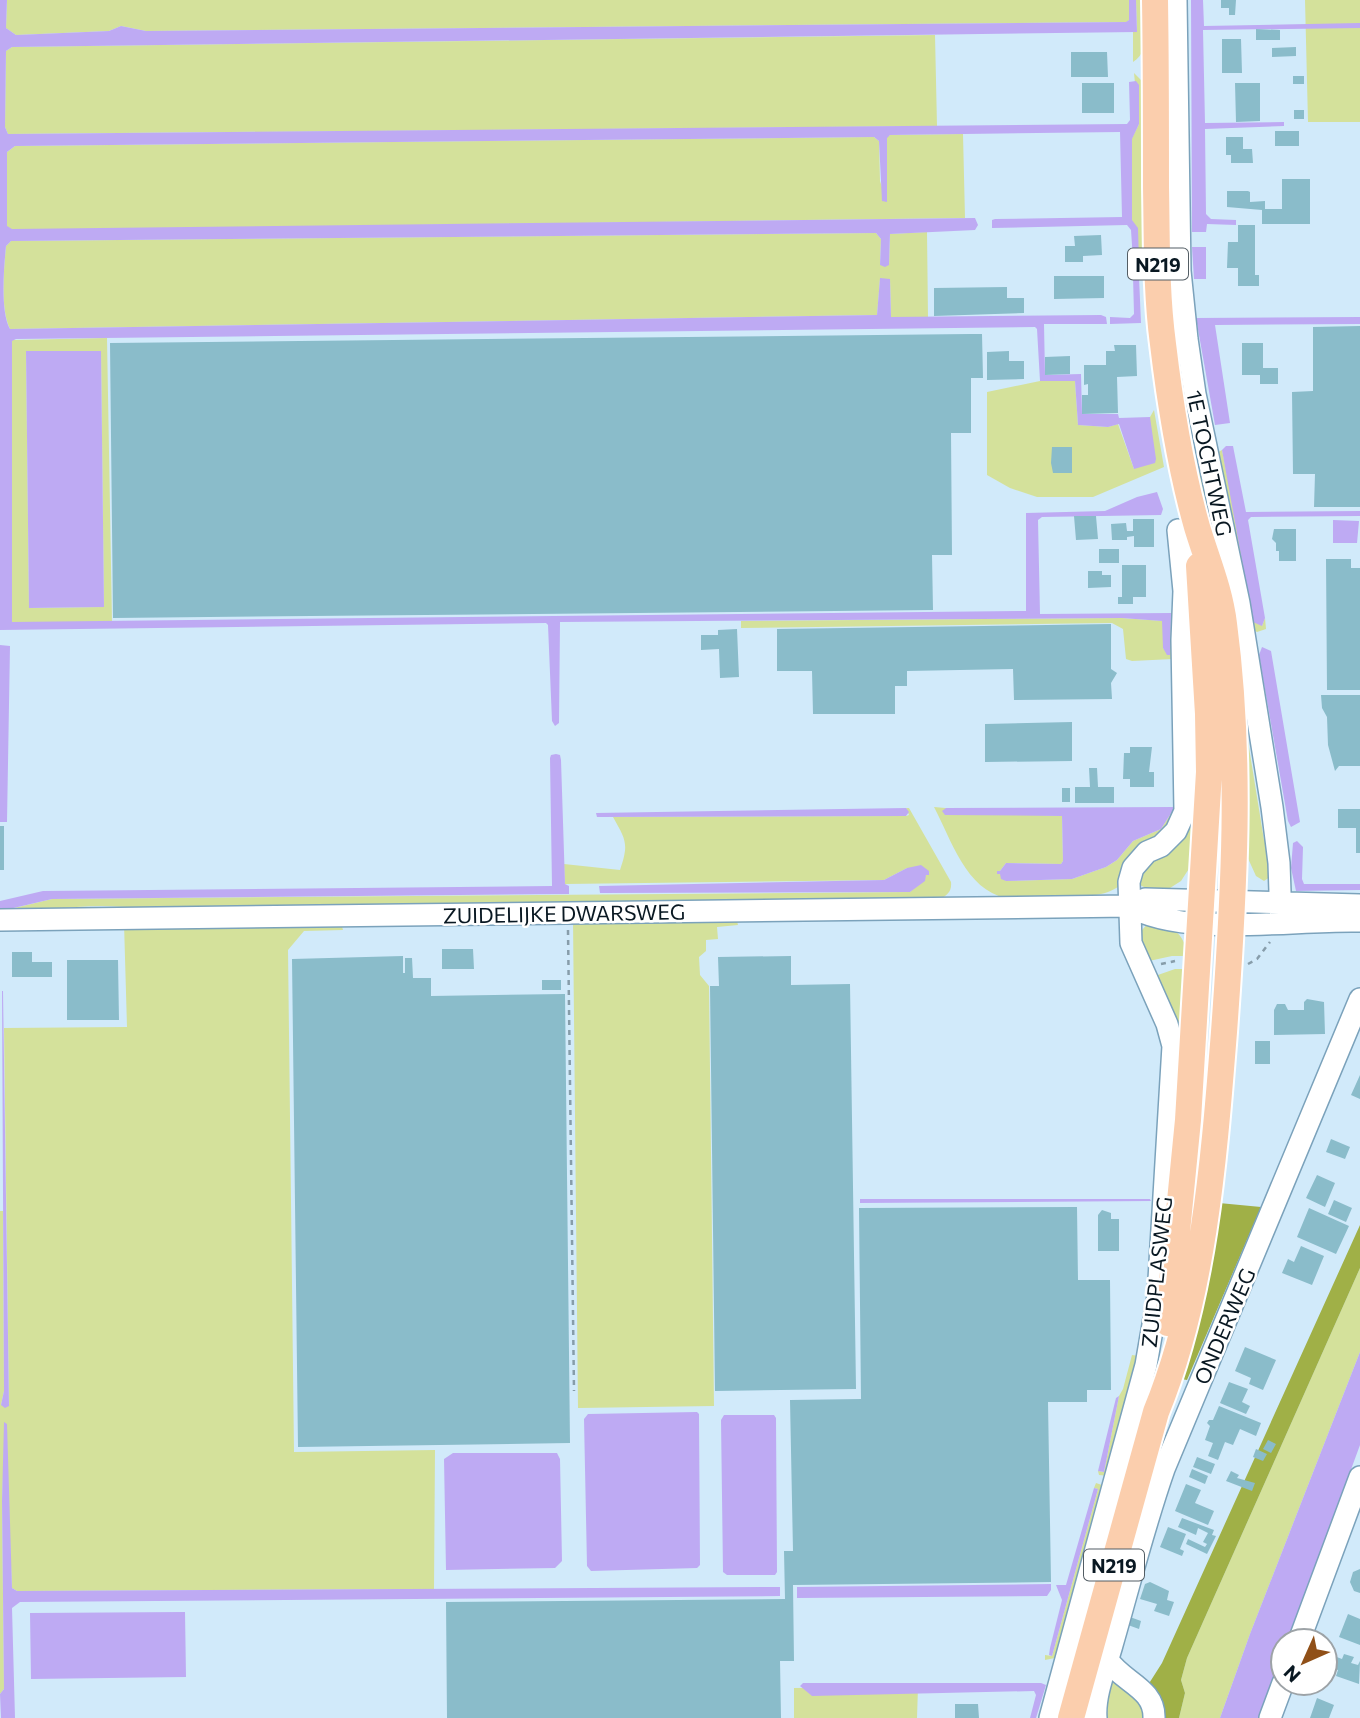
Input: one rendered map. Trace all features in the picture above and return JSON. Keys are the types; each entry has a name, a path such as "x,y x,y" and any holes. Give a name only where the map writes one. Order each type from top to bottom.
{"main road":[{"name":"1E TOCHTWEG","path":"1155,0 1157,243 1161,330 1188,528 1208,714 1209,761 1199,913"},
{"name":"1E TOCHTWEG","path":"1188,528 1216,583 1224,621 1232,704 1235,790 1232,913"},
{"name":"ZUIDPLASWEG","path":"1071,1718 1156,1412 1170,1314 1180,1214 1199,913"},
{"name":"ZUIDPLASWEG","path":"1156,1412 1174,1370 1205,1221 1216,1133 1232,913"}],"street":[{"name":"1E TOCHTWEG","path":"1176,0 1180,271 1187,339 1195,394 1239,603 1272,807 1279,863 1281,913"},
{"name":"1E TOCHTWEG","path":"1129,906 1129,882 1133,868 1147,852 1170,839 1181,825 1185,811 1182,640 1188,528"},
{"name":"ZUIDELIJKE DWARSWEG","path":"0,920 1129,906 1145,900 1199,913 1281,913 1360,905"},
{"name":"ZUIDPLASWEG","path":"1051,1718 1146,1365 1158,1296 1173,1046 1167,1024 1131,943 1129,906"},
{"name":"ZUIDELIJKE DWARSWEG","path":"1281,913 1360,921"},
{"name":"ONDERWEG","path":"1096,1718 1108,1660 1148,1514 1164,1469 1360,999"},
{"path":"1304,1627 1360,1477"},
{"path":"1108,1660 1115,1671 1137,1686 1151,1700 1154,1718"},
{"path":"1270,1718 1278,1697"}],"path":[{"path":"568,913 574,1391"}],"green space":[{"path":"7,0 1129,0 1129,20 146,31 121,26 109,31 16,35 6,28"},
{"path":"1136,0 1145,0 1146,34 1143,50 1133,62 1133,32 1137,32"},
{"path":"1305,0 1360,0 1360,122 1308,122"},
{"path":"935,35 937,126 8,134 5,127 6,51 12,47"},
{"path":"1134,73 1145,84 1146,261 1136,263 1135,260 1138,261 1132,220 1132,138 1139,124"},
{"path":"963,134 965,218 32,230 7,227 7,152 15,146 874,137 879,141 880,181 887,202 887,137"},
{"path":"927,232 928,317 891,317 890,279 880,279 877,315 10,329 4,300 6,246 11,241 876,233 881,239 880,265 889,265 890,234"},
{"path":"107,338 112,622 12,623 12,340","holes":["101,351 104,607 29,608 26,352"]},
{"path":"1040,381 1075,381 1078,425 1108,427 1118,424 1134,469 1154,410 1164,467 1093,497 1037,497 1010,488 987,475 987,392"},
{"path":"1222,450 1262,626 1265,618 1266,629 1257,632 1253,630 1215,454"},
{"path":"1204,473 1249,710 1244,717 1264,840 1267,840 1270,877 1264,881 1256,876 1246,854 1196,474"},
{"path":"1178,506 1185,523 1193,590 1190,643 1194,790 1192,864 1181,881 1170,888 1152,891 1140,885 1137,874 1151,858 1182,834 1190,811 1187,639 1190,590"},
{"path":"1176,611 1173,659 1132,661 1126,659 1123,629 1112,623 741,628 741,621 1122,618 1163,621 1163,648 1170,655 1171,613"},
{"path":"934,807 1062,816 1061,864 1006,863 998,871 1006,881 1072,879 1106,867 1117,860 1133,841 1161,829 1175,807 1177,820 1113,890 1094,895 1020,900 992,893 980,885 961,862"},
{"path":"906,808 909,808 951,882 948,893 939,900 332,905 182,910 102,906 0,913 0,909 6,910 52,899 910,892 926,875 926,871 907,868 884,880 565,884 564,864 620,870 625,854 625,842 613,817 906,816 909,815"},
{"path":"736,917 738,925 717,927 718,939 706,940 706,951 699,957 700,975 709,986 714,1406 578,1408 573,919"},
{"path":"124,923 341,923 343,930 304,931 288,950 294,1452 435,1450 434,1589 17,1591 12,1588 5,1423 2,1501 4,1689 0,1694 0,1211 3,1211 4,1391 1,1405 9,1405 4,1028 127,1027"},
{"path":"1148,923 1175,931 1183,940 1187,956 1149,961 1138,935"},
{"path":"1175,969 1186,969 1159,1349 1142,1431 1178,1046 1155,976"},
{"path":"1219,1203 1261,1207 1187,1380 1176,1378"},
{"path":"1360,1225 1360,1268 1187,1658 1181,1680 1185,1693 1179,1718 1162,1718 1148,1685 1162,1663"},
{"path":"1360,1268 1360,1352 1220,1718 1179,1718 1185,1693 1181,1680 1187,1658"},
{"path":"1132,1355 1139,1356 1109,1476 1099,1475 1098,1471 1104,1472 1119,1396"},
{"path":"1096,1483 1105,1486 1063,1648 1055,1658 1045,1660 1045,1655 1052,1656 1098,1489 1094,1488"},
{"path":"1112,1679 1135,1693 1147,1718 1104,1718 1103,1708"},
{"path":"918,1687 917,1718 794,1718 794,1688"}],"shaded area":[{"path":"0,0 7,0 6,28 16,35 109,31 121,26 146,31 1126,22 1129,20 1129,0 1136,0 1137,32 12,47 6,51 5,127 8,134 1127,124 1130,120 1129,82 1136,81 1139,85 1139,124 1132,139 1132,220 1138,228 1139,261 1133,260 1131,230 1127,225 992,228 992,220 995,219 1122,217 1120,132 890,135 887,138 887,202 882,201 879,141 874,137 15,146 7,152 7,226 12,229 975,218 978,225 975,230 890,234 889,265 885,267 880,265 881,239 876,233 11,241 6,246 4,300 10,329 877,315 880,278 890,279 891,317 1106,317 1107,324 1044,324 1045,375 1081,374 1082,414 1118,414 1119,418 1150,417 1156,459 1155,463 1134,469 1119,424 1108,427 1078,425 1075,381 1040,381 1035,327 16,339 12,341 12,622 1026,611 1026,513 1105,511 1137,497 1157,492 1163,509 1161,515 1042,517 1038,520 1040,614 1171,613 1170,655 1167,655 1163,648 1162,621 1122,618 560,622 559,723 555,726 552,721 546,623 0,630"},
{"path":"1191,0 1203,0 1204,26 1360,23 1360,28 1203,30 1205,123 1284,122 1284,126 1205,129 1206,214 1211,219 1236,220 1236,225 1207,224 1206,232 1192,232"},
{"path":"1192,247 1206,247 1206,279 1194,279"},
{"path":"1133,276 1139,277 1141,323 1110,324 1110,317 1130,318 1134,314"},
{"path":"1360,317 1360,324 1215,325 1230,423 1215,425 1196,318"},
{"path":"26,351 101,351 104,607 29,608"},
{"path":"1226,446 1233,446 1246,512 1360,511 1360,516 1251,517 1248,520 1265,618 1262,626 1253,622 1222,450"},
{"path":"1333,520 1359,521 1357,543 1333,543"},
{"path":"0,645 10,646 7,822 0,822"},
{"path":"1262,647 1271,651 1300,822 1291,827 1259,655"},
{"path":"556,754 560,755 561,760 565,884 569,886 569,894 52,899 0,909 0,901 43,891 552,886 550,758"},
{"path":"1175,807 1161,829 1133,841 1117,860 1106,867 1072,879 1006,881 1001,879 997,871 1006,863 1061,864 1062,816 945,815 942,811 946,808"},
{"path":"906,808 909,812 906,816 597,817 596,813"},
{"path":"1297,841 1303,847 1304,884 1360,884 1360,890 1296,891 1291,868 1293,843"},
{"path":"921,865 929,871 929,875 910,892 600,893 599,886 884,880 907,868"},
{"path":"2,991 9,1406 5,1408 1,1405 4,1391"},
{"path":"860,1199 1150,1199 1151,1201 860,1203"},
{"path":"1360,1352 1360,1445 1293,1627 1269,1627 1269,1691 1259,1718 1220,1718"},
{"path":"1119,1396 1104,1472 1098,1471 1116,1398"},
{"path":"697,1412 700,1565 697,1568 591,1571 587,1566 584,1419 588,1414"},
{"path":"724,1415 774,1415 776,1418 775,1575 727,1575 723,1572 721,1420"},
{"path":"4,1422 7,1424 12,1588 17,1591 780,1587 780,1596 20,1602 12,1608 15,1718 1,1718 0,1694 4,1689"},
{"path":"453,1453 557,1453 560,1459 562,1561 555,1568 446,1570 444,1459"},
{"path":"1094,1488 1098,1489 1052,1656 1049,1655 1050,1648 1062,1600 1056,1585 1066,1585"},
{"path":"1051,1584 1047,1596 797,1598 797,1587"},
{"path":"185,1612 186,1677 31,1679 30,1613"},
{"path":"803,1683 1046,1685 1036,1718 1030,1718 1036,1695 1034,1691 812,1696 800,1686"}],"building":[{"path":"1221,0 1236,0 1235,15 1229,15 1229,8 1221,8"},
{"path":"1256,29 1280,30 1280,40 1256,40"},
{"path":"1222,39 1241,39 1242,73 1222,73"},
{"path":"1296,47 1296,56 1272,57 1272,48"},
{"path":"1071,52 1107,52 1108,77 1071,77"},
{"path":"1293,76 1304,76 1304,84 1293,84"},
{"path":"1082,83 1114,83 1114,113 1082,113"},
{"path":"1235,83 1260,83 1260,121 1236,122"},
{"path":"1294,110 1304,110 1304,119 1294,119"},
{"path":"1275,131 1299,131 1299,146 1275,146"},
{"path":"1226,137 1243,137 1243,149 1252,149 1253,163 1231,163 1231,155 1226,155"},
{"path":"1282,179 1310,179 1310,224 1262,224 1262,210 1227,207 1227,191 1248,191 1250,202 1265,201 1265,209 1282,209"},
{"path":"1238,225 1255,225 1255,275 1259,275 1259,286 1238,286 1238,268 1227,268 1228,242 1238,242"},
{"path":"1101,235 1102,255 1083,256 1083,262 1065,262 1065,246 1075,246 1074,236"},
{"path":"1054,276 1104,276 1104,298 1054,299"},
{"path":"1007,287 1007,298 1024,298 1024,313 934,316 934,288"},
{"path":"1360,326 1360,507 1314,507 1315,474 1293,474 1292,392 1313,391 1313,327"},
{"path":"982,334 983,378 971,378 971,433 951,433 952,555 932,555 933,610 113,618 110,343"},
{"path":"1242,343 1263,343 1263,368 1278,368 1278,384 1260,384 1260,375 1242,375"},
{"path":"1114,345 1136,345 1137,376 1117,377 1118,413 1082,414 1082,395 1088,395 1088,384 1084,385 1084,365 1106,365 1106,351 1115,351"},
{"path":"1009,351 1009,361 1024,361 1024,379 987,380 987,352"},
{"path":"1070,356 1070,374 1045,375 1045,357"},
{"path":"1052,447 1072,447 1072,473 1053,473"},
{"path":"1074,516 1096,516 1098,539 1076,540"},
{"path":"1133,519 1154,519 1154,547 1134,547 1134,536 1127,537 1127,540 1112,540 1111,524 1126,523 1127,531 1133,531"},
{"path":"1274,529 1296,529 1296,561 1279,561 1279,551 1276,551 1276,543 1272,539"},
{"path":"1099,549 1119,549 1119,563 1099,563"},
{"path":"1326,559 1351,559 1351,568 1360,568 1360,690 1327,690"},
{"path":"1122,565 1146,565 1146,597 1133,597 1133,604 1118,604 1118,597 1122,597"},
{"path":"1088,571 1102,571 1102,575 1111,575 1111,587 1088,588"},
{"path":"1111,624 1111,669 1117,673 1111,683 1112,699 1014,700 1013,669 907,671 907,686 895,686 895,714 813,714 812,671 777,671 777,629"},
{"path":"737,629 739,677 720,678 719,649 701,650 701,635 718,635 718,630"},
{"path":"1321,695 1360,695 1360,766 1339,766 1335,771 1328,745 1327,717 1322,708"},
{"path":"1072,722 1072,761 985,762 985,724"},
{"path":"1130,747 1152,747 1149,772 1154,772 1154,787 1130,787 1130,779 1123,779 1124,753 1130,753"},
{"path":"1089,768 1097,768 1098,787 1114,787 1114,803 1075,803 1075,787 1090,787"},
{"path":"1062,788 1070,788 1070,802 1062,802"},
{"path":"1338,809 1360,809 1360,853 1356,853 1356,828 1338,828"},
{"path":"0,826 4,826 4,870 0,870"},
{"path":"442,949 473,949 474,969 442,969"},
{"path":"12,952 32,952 32,962 52,962 52,977 12,977"},
{"path":"403,956 403,973 405,958 412,958 413,978 431,978 431,996 565,994 570,1443 298,1447 292,959"},
{"path":"791,956 791,985 850,984 856,1389 715,1391 710,986 719,986 718,957"},
{"path":"67,960 118,960 119,1020 67,1020"},
{"path":"542,980 561,980 561,990 542,990"},
{"path":"1307,999 1324,1002 1325,1034 1274,1035 1274,1010 1277,1004 1285,1004 1288,1010 1304,1010 1304,1002"},
{"path":"1255,1041 1270,1041 1270,1064 1255,1064"},
{"path":"1360,1075 1360,1099 1351,1095"},
{"path":"1331,1139 1350,1147 1345,1159 1326,1152"},
{"path":"1317,1175 1335,1183 1325,1207 1306,1198"},
{"path":"1334,1200 1352,1208 1346,1222 1328,1214"},
{"path":"1077,1207 1078,1280 1110,1280 1111,1390 1087,1390 1087,1402 1048,1402 1051,1582 793,1585 794,1661 780,1661 781,1718 447,1718 446,1602 785,1599 784,1551 793,1551 790,1400 861,1399 859,1208"},
{"path":"1309,1208 1349,1226 1336,1254 1297,1237"},
{"path":"1102,1210 1111,1213 1111,1219 1119,1219 1119,1251 1098,1251 1098,1215"},
{"path":"1301,1246 1324,1256 1312,1285 1282,1273 1288,1259 1294,1262"},
{"path":"1245,1347 1276,1360 1263,1390 1249,1384 1251,1378 1235,1371"},
{"path":"1229,1382 1248,1389 1242,1402 1250,1406 1246,1414 1220,1403"},
{"path":"1219,1406 1261,1423 1256,1436 1240,1429 1233,1445 1225,1442 1218,1460 1208,1456 1213,1443 1205,1440 1210,1426 1207,1423 1213,1420"},
{"path":"1268,1440 1276,1444 1271,1453 1263,1449"},
{"path":"1256,1449 1267,1454 1263,1461 1253,1457"},
{"path":"1197,1457 1215,1464 1211,1474 1193,1467"},
{"path":"1192,1469 1208,1476 1205,1484 1189,1477"},
{"path":"1231,1471 1239,1475 1237,1478 1255,1483 1252,1491 1226,1481"},
{"path":"1186,1484 1201,1490 1195,1503 1214,1511 1208,1525 1175,1511"},
{"path":"1182,1518 1214,1530 1212,1535 1216,1536 1207,1554 1186,1544 1188,1539 1205,1547 1207,1544 1203,1542 1208,1533 1198,1528 1196,1535 1178,1527"},
{"path":"1168,1527 1186,1534 1180,1549 1184,1551 1182,1556 1160,1547"},
{"path":"1360,1569 1360,1593 1354,1591 1350,1582 1353,1572"},
{"path":"1150,1582 1169,1591 1167,1600 1174,1602 1169,1616 1154,1611 1157,1604 1140,1599 1145,1584"},
{"path":"1348,1614 1360,1619 1360,1645 1339,1637"},
{"path":"1130,1617 1141,1621 1139,1629 1128,1625"},
{"path":"1344,1654 1354,1657 1351,1663 1358,1665 1360,1661 1359,1684 1339,1677 1339,1658 1342,1659"},
{"path":"1317,1698 1334,1705 1329,1718 1310,1718"},
{"path":"955,1704 978,1704 979,1718 955,1718"}]}
